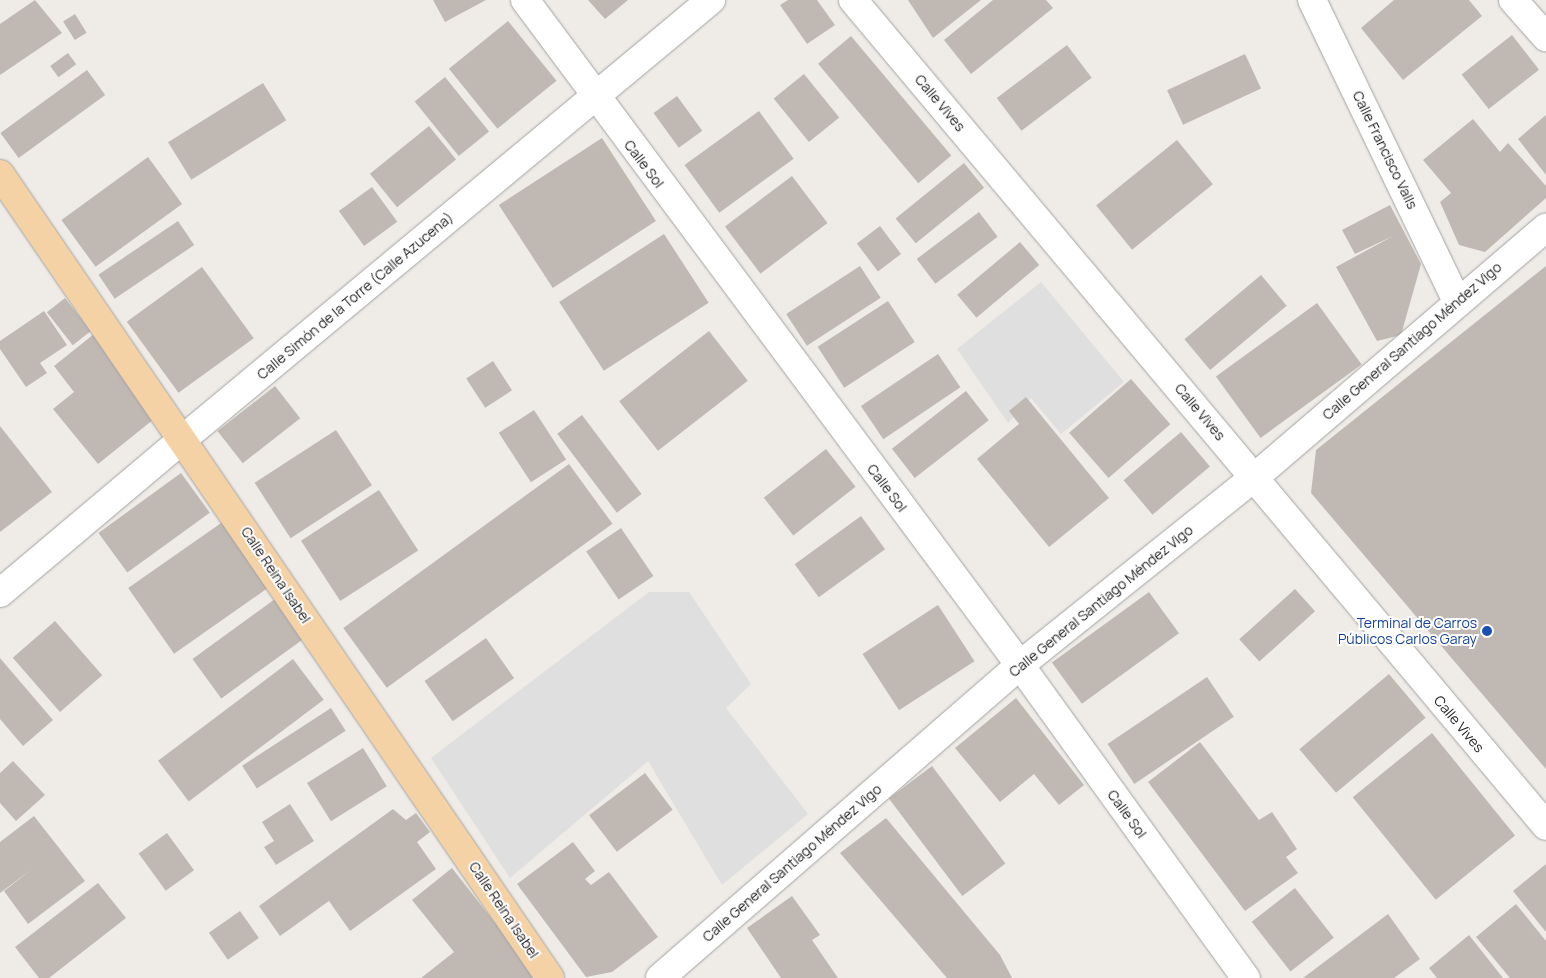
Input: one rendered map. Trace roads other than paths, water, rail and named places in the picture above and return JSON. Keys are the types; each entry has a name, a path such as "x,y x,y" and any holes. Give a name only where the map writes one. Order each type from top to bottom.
{"main road":[{"name":"Calle Reina Isabel","path":"0,174 550,978"}],"street":[{"name":"Calle Sol","path":"525,0 594,97 1020,665 1246,978"},
{"name":"Calle Simón de la Torre (Calle Azucena)","path":"0,593 711,0"},
{"name":"Calle Vives","path":"853,0 1546,826"},
{"name":"Calle Francisco Valls","path":"1312,0 1457,300"},
{"path":"1513,0 1546,37"},
{"name":"Calle General Santiago Méndez Vigo","path":"660,978 1020,665 1255,477 1457,300 1546,228"}],"place":[{"name":"Terminal de Carros Públicos Carlos Garay","path":"1487,631"}]}
